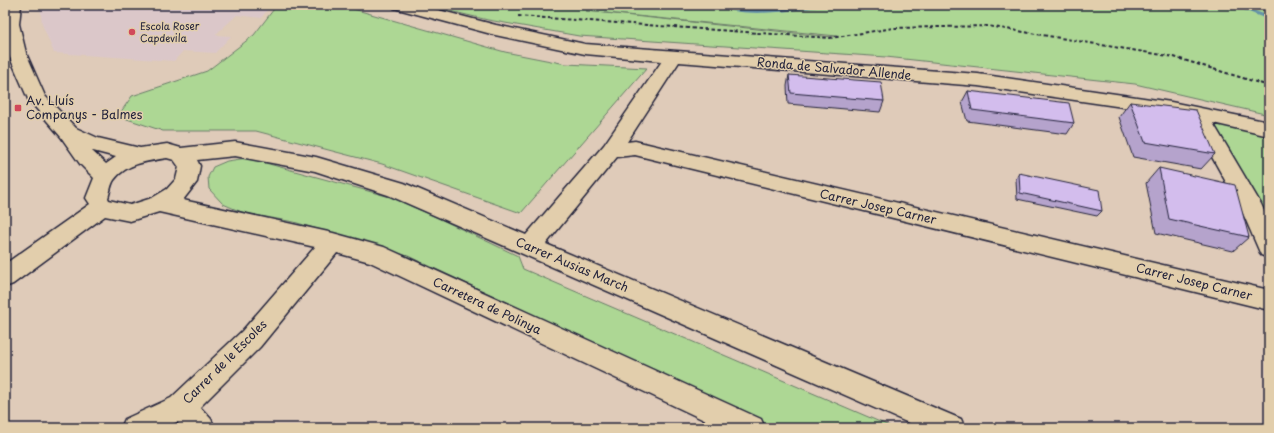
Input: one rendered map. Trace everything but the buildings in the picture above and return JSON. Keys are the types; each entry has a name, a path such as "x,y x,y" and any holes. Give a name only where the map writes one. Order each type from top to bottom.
{"street":[{"path":"13,5 11,24 17,53 37,99 68,132 86,159 105,176"},
{"name":"Ronda de Salvador Allende","path":"400,5 495,30 584,49 978,80 1197,113 1269,129"},
{"path":"530,247 611,150 675,55"},
{"path":"1197,113 1253,210 1269,249"},
{"path":"68,132 93,144 140,155"},
{"name":"Carrer Josep Carner","path":"611,150 635,148 1269,300"},
{"name":"Carrer Ausias March","path":"140,155 167,151 181,155 235,149 316,164 396,189 950,428"},
{"path":"102,207 97,198 105,176 122,163 140,155"},
{"path":"5,276 102,207 130,213 159,204 175,195 186,182 190,166 181,155"},
{"path":"186,182 213,214"},
{"name":"Carretera de Polinya","path":"159,204 213,214 333,242 376,254 751,428"},
{"name":"Carrer de le Escoles","path":"134,428 181,407 251,339 333,242"},
{"path":"181,407 200,428"}],"path":[{"path":"515,16 830,38 894,28 988,26 1174,57 1269,86"}],"shaded area":[{"name":"Escola Roser Capdevila","path":"40,5 271,5 261,18 237,15 215,35 231,36 215,53 183,51 174,61 54,53 42,24"}],"green space":[{"path":"277,5 339,5 505,52 566,64 647,68 521,213 382,164 256,131 163,131 118,116 132,96 207,71 254,35"},
{"path":"425,5 1269,5 1269,115 1135,84 886,57 579,36 488,20","holes":["586,11 837,36 833,37"]},
{"path":"1197,113 1269,129 1269,249"},
{"path":"247,158 390,197 518,256 523,269 894,428 775,428 408,256 294,222 244,213 223,204 209,189 208,177 213,167 227,161"}],"waterway":[{"path":"720,5 756,11 793,9 817,5"},
{"path":"1234,5 1269,18"}],"place":[{"name":"Escola Roser Capdevila","path":"132,32"},
{"name":"Av. Lluís Companys - Balmes","path":"18,108"}]}
